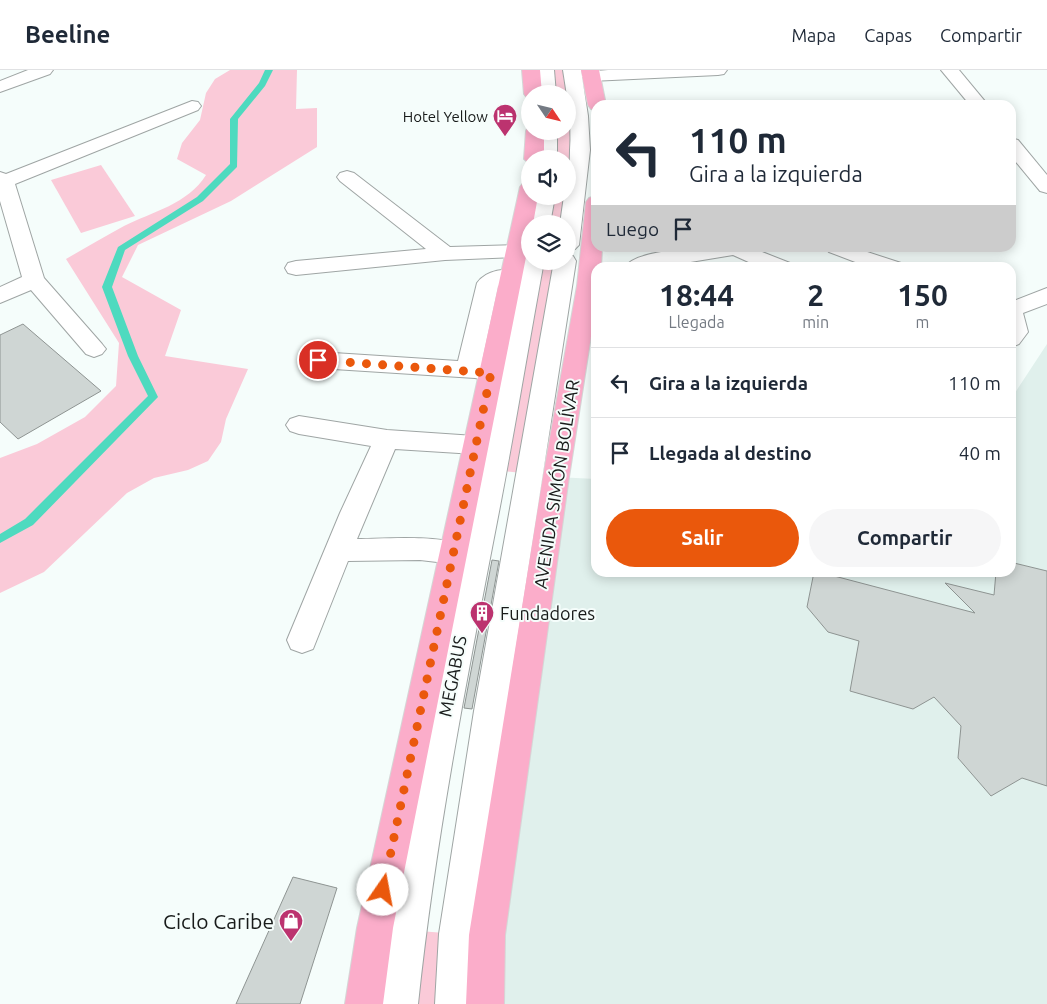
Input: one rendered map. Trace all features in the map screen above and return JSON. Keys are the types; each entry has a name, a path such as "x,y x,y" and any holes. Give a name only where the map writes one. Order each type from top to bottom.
{"main road":[{"path":"530,70 532,85"},
{"path":"591,73 595,100"},
{"path":"364,1004 375,928 472,468 483,371 521,263"},
{"name":"AVENIDA SIMÓN BOLÍVAR","path":"485,1004 489,926 556,477 591,289"}],"street":[{"path":"0,74 10,70"},
{"path":"0,87 44,70"},
{"path":"544,70 546,85"},
{"path":"572,70 579,116 580,150 572,215"},
{"path":"591,73 718,70"},
{"path":"950,70 975,100"},
{"path":"94,349 34,280 1,180 192,106"},
{"path":"1016,150 1047,187"},
{"path":"347,178 445,254"},
{"path":"647,258 700,252"},
{"path":"745,252 768,262"},
{"path":"847,252 876,262"},
{"path":"296,268 445,254 521,263"},
{"name":"MEGABUS","path":"399,1004 406,930 446,706 494,470 521,263"},
{"path":"454,1004 457,934 489,721 564,270"},
{"path":"0,296 34,280"},
{"path":"1016,308 1032,303 1047,295"},
{"path":"318,360 483,371"},
{"path":"299,425 387,439 475,445"},
{"path":"302,640 364,487 387,439"},
{"path":"340,550 420,549 454,553"}],"shaded area":[{"path":"230,70 297,70 296,109 317,108 317,147 231,201 138,245 122,277 181,310 165,356 248,369 226,419 221,442 208,461 188,470 154,478 127,493 44,572 0,593 0,458 37,444 85,417 116,386 119,343 66,259 124,226 180,200 198,185 206,175 177,159 182,143 200,120 206,93 215,79"},
{"path":"545,70 572,70 572,85 546,85"},
{"path":"548,140 574,140 574,150 547,150"},
{"path":"101,165 135,216 81,233 51,180"},
{"path":"543,205 574,205 573,215 542,215"},
{"path":"531,270 564,270 531,474 494,470"},
{"path":"1047,344 1047,1004 485,1004 556,477 591,479 591,577 1016,577 1016,391"},
{"path":"407,930 457,934 454,1004 399,1004"}],"building":[{"path":"23,324 101,391 18,439 0,422 0,335"},
{"path":"492,560 499,561 472,709 464,708"},
{"path":"1016,563 1047,571 1047,786 1022,778 991,796 958,758 961,726 934,697 913,709 850,691 859,641 828,632 807,607 813,577 838,577 975,613 945,583 994,595 996,577 1016,577"},
{"name":"Ciclo Caribe","path":"293,877 337,888 300,1004 236,1004"}],"waterway":[{"path":"0,539 29,522 153,397 133,356 107,287 121,249 200,199 234,165 234,119 262,84 269,70"}],"place":[{"name":"Hotel Yellow","path":"505,137"},
{"name":"Fundadores","path":"482,634"},
{"name":"Ciclo Caribe","path":"291,942"}],"route":[{"path":"318,360 475,370 491,373 383,890"}]}
